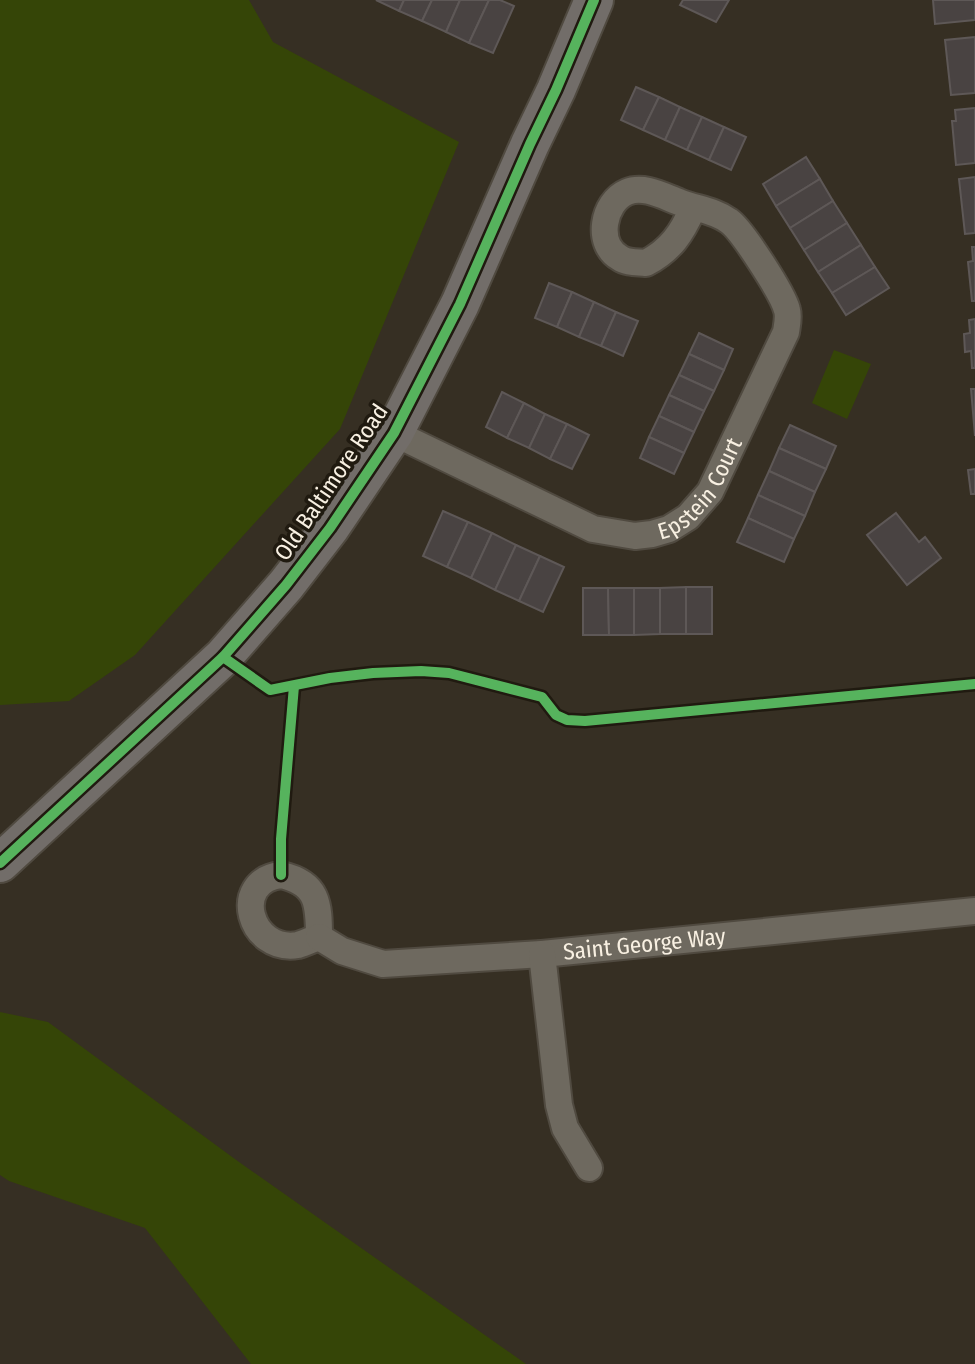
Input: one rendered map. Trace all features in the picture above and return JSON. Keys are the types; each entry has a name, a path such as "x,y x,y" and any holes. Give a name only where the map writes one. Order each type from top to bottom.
{"street":[{"name":"Old Baltimore Road","path":"0,863 243,636 330,528 394,433 460,304 556,90 589,1"},
{"name":"Epstein Court","path":"394,433 593,529 635,536 653,534 669,529 688,517 710,492 786,331 788,312 781,296 737,227 711,211 693,208"},
{"name":"Saint George Way","path":"319,937 342,951 383,964 542,954 975,911"},
{"path":"542,954 559,1105 565,1128 589,1168"}],"green space":[{"path":"0,0 249,0 273,42 459,142 340,429 135,655 69,701 0,705"},
{"path":"834,350 871,364 847,419 812,403"},
{"path":"0,1012 48,1022 239,1162 526,1364 251,1364 145,1228 9,1181 0,1175"}],"building":[{"path":"376,0 404,0 399,11"},
{"path":"404,0 432,0 422,21 399,11"},
{"path":"432,0 460,0 446,32 422,21"},
{"path":"460,0 489,0 469,43 446,32"},
{"path":"489,0 500,0 514,6 493,53 469,43"},
{"path":"683,0 729,0 716,22 680,5"},
{"path":"933,0 975,0 975,20 935,24"},
{"path":"975,37 975,93 951,95 945,40"},
{"path":"636,87 659,97 643,130 621,120"},
{"path":"659,97 680,107 665,140 643,130"},
{"path":"680,107 702,117 687,150 665,140"},
{"path":"975,108 975,163 956,165 952,121 956,121 955,110"},
{"path":"702,117 724,127 709,160 687,150"},
{"path":"724,127 746,137 731,170 709,160"},
{"path":"806,157 820,179 776,206 763,184"},
{"path":"975,177 975,233 965,234 959,179"},
{"path":"820,179 833,201 790,228 776,206"},
{"path":"833,201 847,223 804,250 790,228"},
{"path":"847,223 861,245 818,272 804,250"},
{"path":"861,245 875,267 832,293 818,272"},
{"path":"972,247 975,247 975,301 972,301 968,262 973,261"},
{"path":"875,267 889,288 846,315 832,293"},
{"path":"549,283 572,292 557,327 535,318"},
{"path":"572,292 594,302 579,337 557,327"},
{"path":"594,302 616,312 601,346 579,337"},
{"path":"616,312 638,321 623,356 601,346"},
{"path":"975,319 975,368 972,368 971,351 965,352 964,334 970,333 969,320"},
{"path":"699,333 733,349 724,370 689,354"},
{"path":"689,354 724,370 714,391 679,375"},
{"path":"679,375 714,391 704,411 669,395"},
{"path":"971,389 975,389 975,436"},
{"path":"502,392 524,403 507,438 486,427"},
{"path":"669,395 704,411 694,432 659,416"},
{"path":"524,403 545,414 529,448 507,438"},
{"path":"545,414 567,424 550,459 529,448"},
{"path":"659,416 694,432 684,453 649,437"},
{"path":"567,424 589,435 572,469 550,459"},
{"path":"790,425 836,446 826,469 779,448"},
{"path":"649,437 684,453 674,474 640,458"},
{"path":"779,448 826,469 815,492 769,471"},
{"path":"975,469 975,494 971,494 968,470"},
{"path":"769,471 815,492 805,516 758,495"},
{"path":"758,495 805,516 794,539 748,518"},
{"path":"443,511 468,522 447,567 423,556"},
{"path":"896,513 919,542 925,537 941,558 907,585 867,535"},
{"path":"748,518 794,539 784,562 737,542"},
{"path":"468,522 492,533 471,578 447,567"},
{"path":"492,533 516,545 495,590 471,578"},
{"path":"516,545 540,556 519,601 495,590"},
{"path":"540,556 564,567 543,612 519,601"},
{"path":"686,587 686,634 660,634 660,588"},
{"path":"686,587 712,587 712,634 686,634"},
{"path":"583,588 608,588 609,635 583,635"},
{"path":"608,588 634,588 634,635 609,635"},
{"path":"634,588 660,588 660,634 634,635"}],"cycle path":[{"path":"0,863 223,657 286,585 330,528 394,433 460,304 594,0"},
{"path":"223,657 270,690 373,673 449,673 542,697 556,715 567,720 585,721 975,684"},
{"path":"281,875 281,839 294,686"}]}
